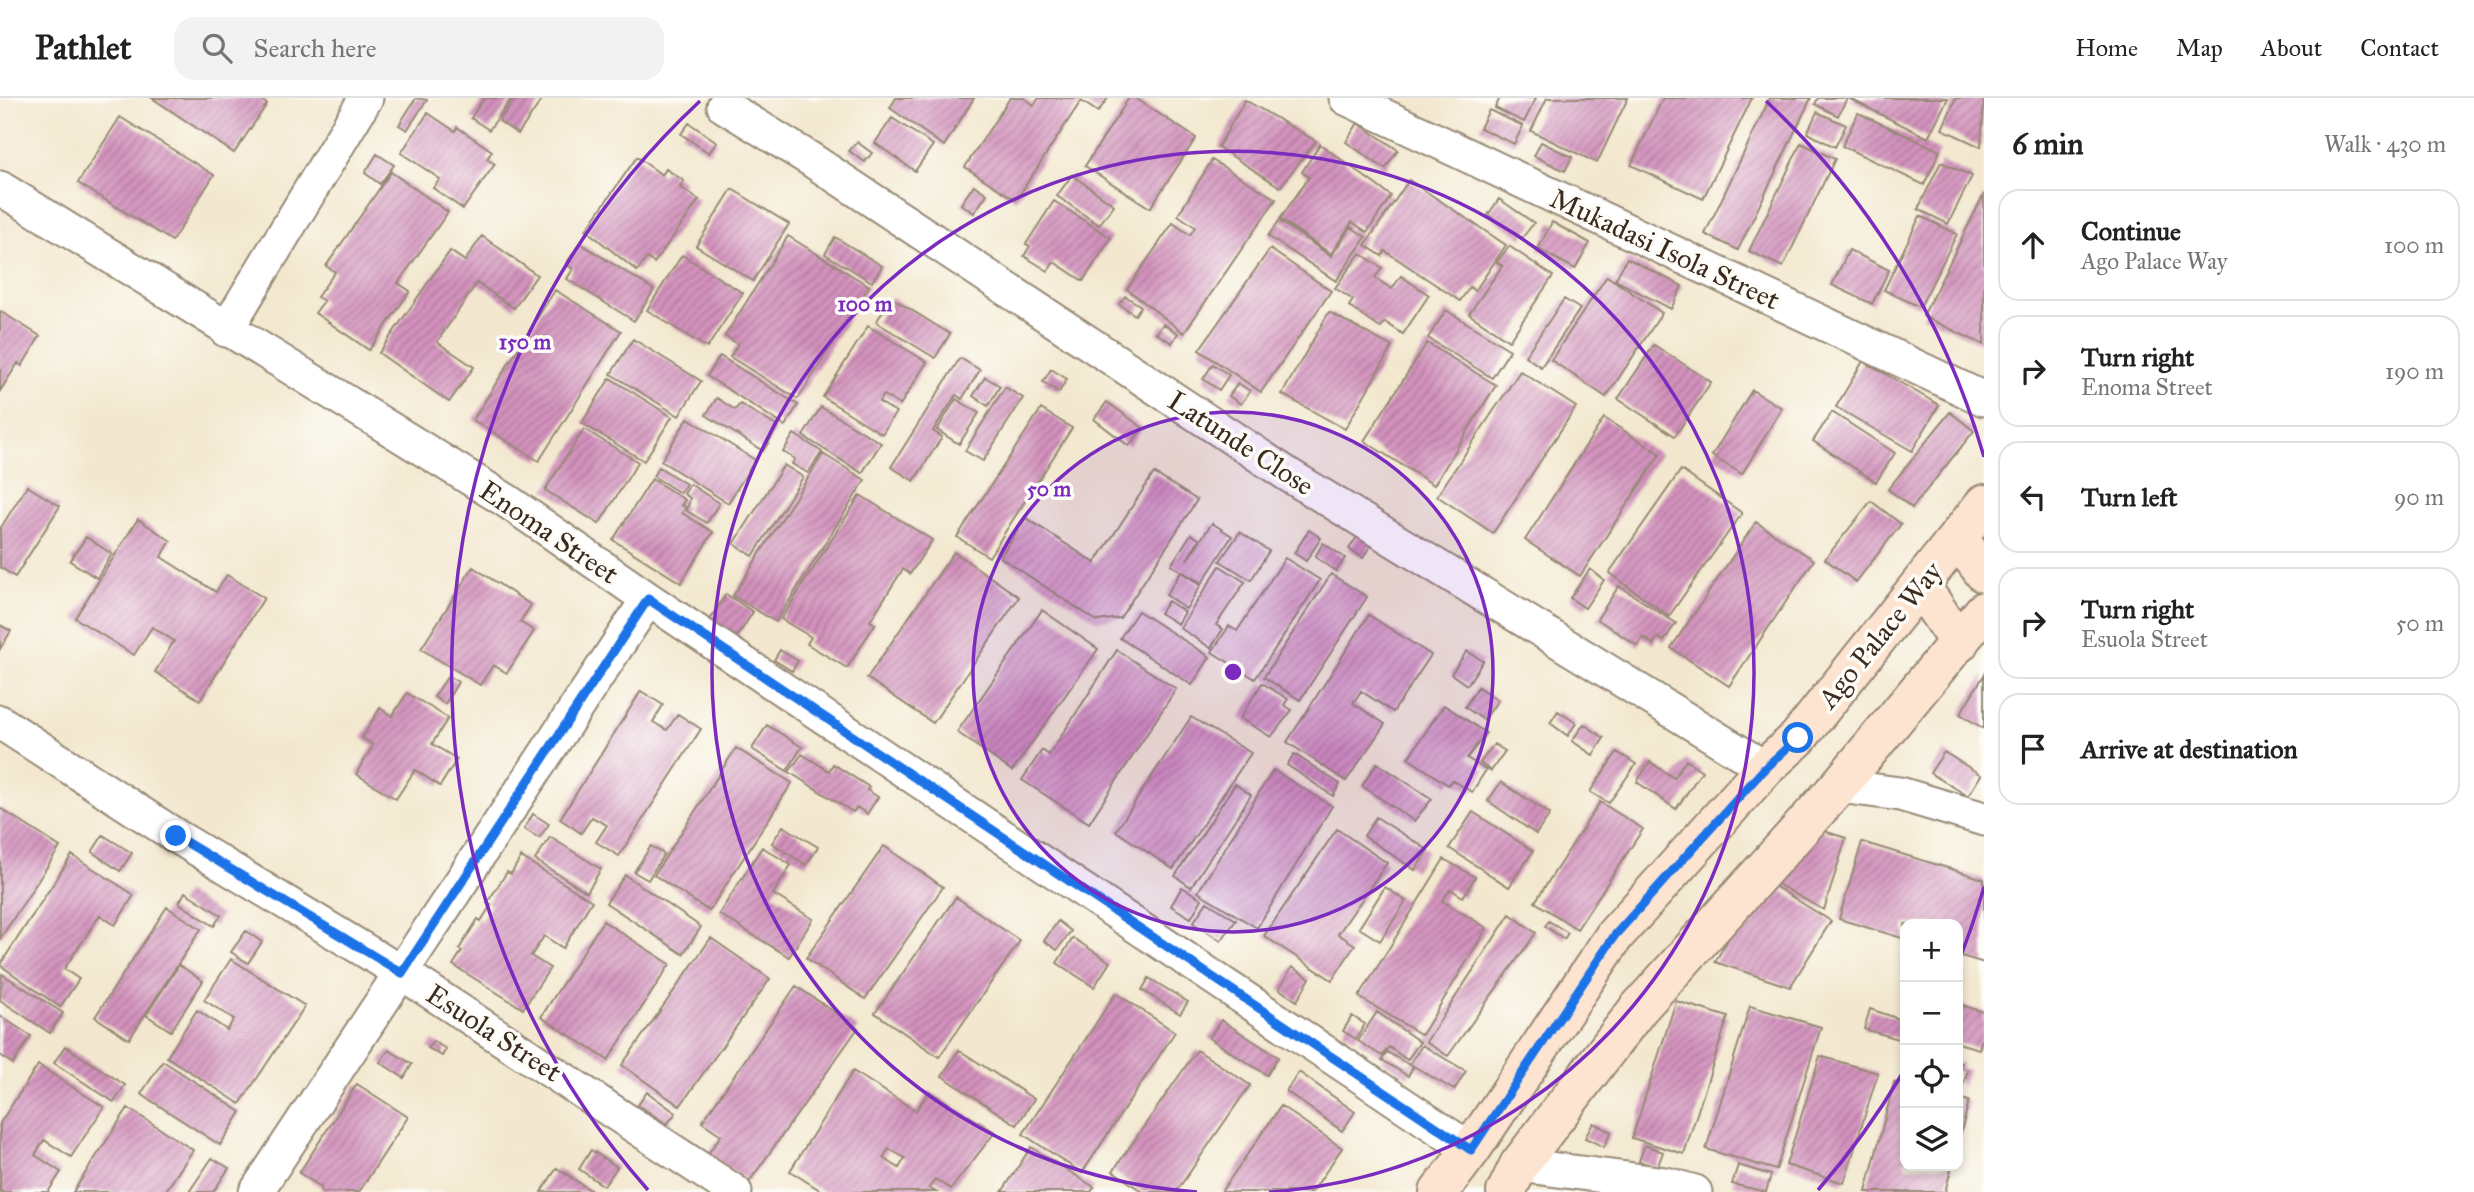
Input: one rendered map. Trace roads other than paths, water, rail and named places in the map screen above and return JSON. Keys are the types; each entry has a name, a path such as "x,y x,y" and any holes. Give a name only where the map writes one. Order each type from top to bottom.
{"main road":[{"name":"Ago Palace Way","path":"1439,1192 1471,1150 1615,935 1765,768 1798,738 1984,504"},
{"path":"1958,538 1984,573"},
{"path":"1920,585 1959,643"},
{"path":"1513,1179 1638,1010 1839,786 1984,611"}],"street":[{"path":"226,330 366,98"},
{"name":"Mukadasi Isola Street","path":"1346,98 1984,399"},
{"name":"Latunde Close","path":"724,106 810,159 1287,474 1765,768"},
{"name":"Enoma Street","path":"0,188 226,330 507,501 648,599 1471,1150"},
{"path":"256,1192 648,599"},
{"name":"Esuola Street","path":"0,722 176,836 402,973 735,1192"},
{"path":"1839,786 1900,794 1984,819"},
{"path":"1513,1179 1666,1184 1695,1192"}]}
